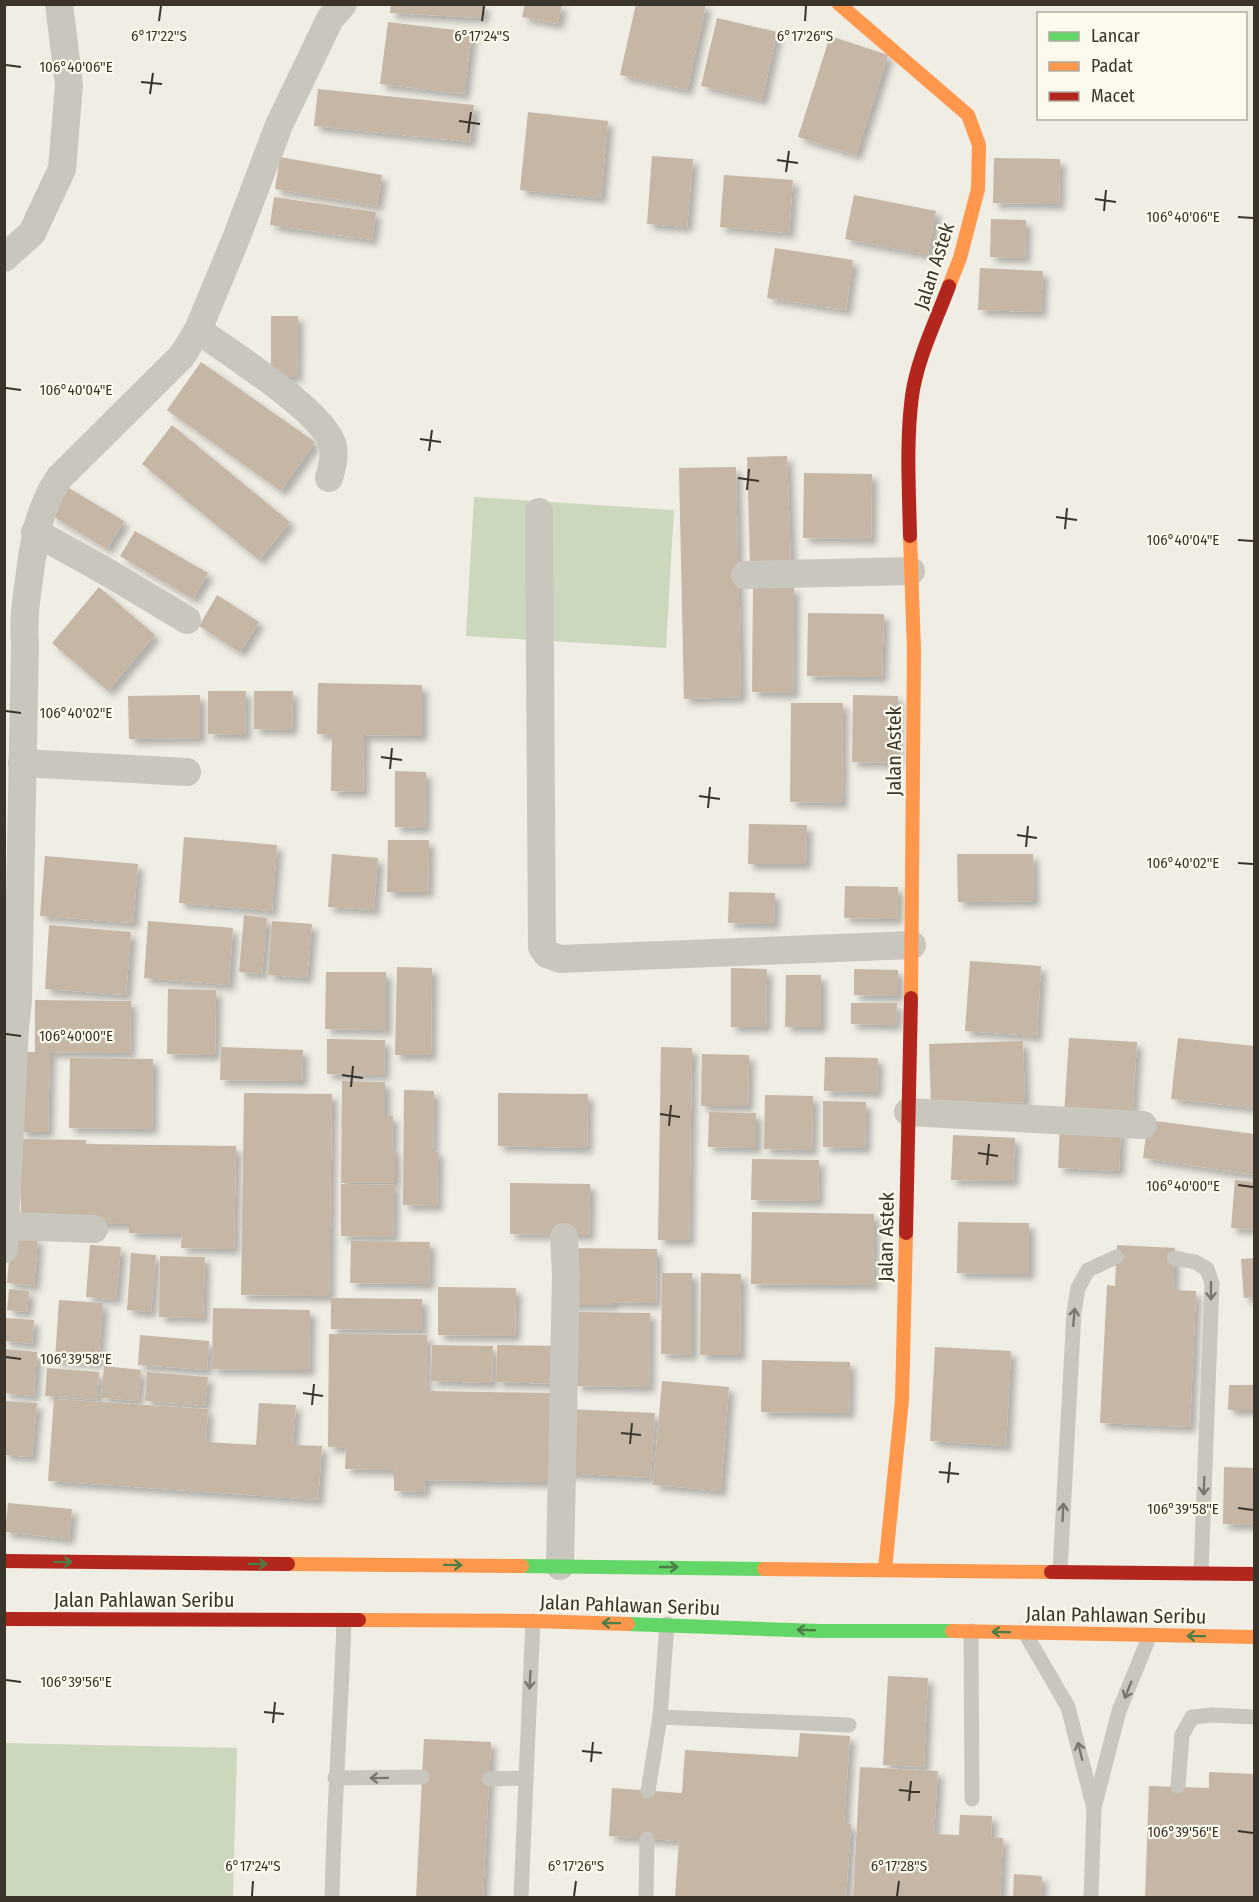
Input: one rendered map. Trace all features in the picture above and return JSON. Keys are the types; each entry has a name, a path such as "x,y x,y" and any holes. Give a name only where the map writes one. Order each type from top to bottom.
{"main road":[{"name":"Jalan Astek","path":"839,4 866,19 968,115 980,145 978,189 960,258 919,367 912,395 908,466 914,650 912,945 902,1400 885,1569"},
{"name":"Jalan Pahlawan Seribu","path":"4,1561 1059,1570 1254,1574"},
{"name":"Jalan Pahlawan Seribu","path":"4,1619 533,1621 820,1631 971,1631 1254,1637"}],"street":[{"path":"4,258 32,233 62,169 69,86 59,4"},
{"path":"94,1229 5,1238 15,1028 11,1001 22,763 25,643 23,624 35,532 47,495 58,478 182,356 198,330 279,125 330,19 343,4"},
{"path":"198,330 287,394 321,426 333,445 333,462 329,478"},
{"path":"539,512 542,947 547,954 560,959 912,945"},
{"path":"35,532 188,620"},
{"path":"745,575 911,571"},
{"path":"22,763 187,772"},
{"path":"908,1112 1143,1125"},
{"path":"560,1566 566,1275 564,1237"}],"lane":[{"path":"1059,1570 1078,1288 1088,1270 1116,1257"},
{"path":"1174,1258 1195,1262 1207,1269 1212,1283 1201,1573"},
{"path":"332,1898 335,1778 340,1722 344,1620"},
{"path":"521,1898 533,1621"},
{"path":"648,1791 660,1716 667,1624"},
{"path":"971,1631 972,1799"},
{"path":"1025,1633 1068,1707 1094,1808"},
{"path":"1091,1898 1094,1808 1119,1711 1150,1635"},
{"path":"1178,1786 1182,1735 1192,1717 1212,1715 1254,1718"},
{"path":"660,1716 849,1725"},
{"path":"335,1778 422,1777"},
{"path":"489,1779 526,1778"},
{"path":"646,1839 646,1898"}],"green space":[{"path":"474,497 674,510 666,648 466,636"},
{"path":"5,1743 237,1748 233,1897 5,1897"}],"building":[{"path":"391,4 484,4 483,18 390,13"},
{"path":"525,4 562,4 558,24 522,17"},
{"path":"636,4 706,4 687,90 620,75"},
{"path":"717,18 777,32 762,100 701,86"},
{"path":"388,22 472,32 464,94 380,84"},
{"path":"830,36 888,55 856,155 798,137"},
{"path":"318,89 474,105 470,142 314,126"},
{"path":"528,112 608,121 601,198 520,190"},
{"path":"652,156 693,159 687,227 647,224"},
{"path":"280,157 382,175 377,206 275,189"},
{"path":"994,158 1060,159 1059,204 993,203"},
{"path":"724,175 793,180 789,233 720,227"},
{"path":"854,195 936,211 928,255 845,239"},
{"path":"274,197 376,212 372,240 270,225"},
{"path":"991,219 1026,220 1025,258 990,257"},
{"path":"775,248 853,260 846,310 767,298"},
{"path":"980,268 1043,271 1041,312 978,310"},
{"path":"271,316 298,316 297,377 271,377"},
{"path":"201,362 315,442 281,491 167,410"},
{"path":"172,425 290,522 259,560 142,464"},
{"path":"787,456 791,563 750,564 747,457"},
{"path":"736,467 741,697 684,699 679,468"},
{"path":"804,473 872,474 871,539 803,538"},
{"path":"67,487 124,521 107,549 51,515"},
{"path":"135,531 208,573 193,599 120,556"},
{"path":"99,587 155,635 108,691 52,643"},
{"path":"753,587 794,587 793,693 752,692"},
{"path":"217,595 259,622 240,652 199,626"},
{"path":"808,613 884,614 882,677 807,676"},
{"path":"318,683 422,685 422,736 364,735 363,792 331,791 332,735 317,734"},
{"path":"208,691 246,691 245,735 208,734"},
{"path":"254,691 293,691 292,730 254,729"},
{"path":"200,695 200,738 129,739 128,696"},
{"path":"853,695 898,696 897,763 852,762"},
{"path":"791,703 843,703 842,803 790,802"},
{"path":"395,771 426,772 425,828 395,827"},
{"path":"749,824 807,825 806,864 748,864"},
{"path":"184,837 277,845 272,911 179,903"},
{"path":"388,840 429,840 428,892 387,892"},
{"path":"332,854 378,858 374,910 328,907"},
{"path":"957,854 1033,854 1034,901 958,902"},
{"path":"45,856 138,864 133,923 40,916"},
{"path":"845,886 898,887 897,919 844,918"},
{"path":"729,892 775,893 774,924 728,923"},
{"path":"244,915 267,918 262,974 239,972"},
{"path":"148,921 233,928 229,985 144,978"},
{"path":"272,921 312,924 307,978 268,975"},
{"path":"49,925 131,932 126,995 45,989"},
{"path":"970,961 1041,966 1037,1036 965,1031"},
{"path":"397,967 432,968 431,1055 395,1055"},
{"path":"731,968 767,969 766,1027 731,1027"},
{"path":"854,969 898,970 898,996 854,995"},
{"path":"326,972 386,972 386,1030 325,1029"},
{"path":"786,975 821,975 821,1027 785,1027"},
{"path":"168,989 216,990 215,1055 167,1054"},
{"path":"35,1000 131,1001 130,1053 50,1052 48,1132 20,1132 21,1052 35,1052"},
{"path":"851,1003 897,1003 896,1025 851,1024"},
{"path":"1069,1038 1137,1042 1132,1120 1064,1116"},
{"path":"1178,1038 1254,1046 1254,1108 1171,1099"},
{"path":"327,1039 385,1040 384,1075 327,1074"},
{"path":"1023,1041 1025,1102 931,1105 929,1044"},
{"path":"221,1047 303,1050 302,1081 220,1080"},
{"path":"661,1047 692,1048 689,1240 658,1240"},
{"path":"702,1054 749,1055 748,1106 701,1106"},
{"path":"825,1057 878,1058 877,1092 824,1091"},
{"path":"70,1058 153,1059 152,1129 69,1128"},
{"path":"342,1081 385,1082 385,1116 393,1116 392,1150 395,1150 395,1183 341,1183"},
{"path":"404,1090 434,1091 433,1151 438,1152 437,1206 403,1205"},
{"path":"244,1093 332,1094 329,1296 241,1295"},
{"path":"498,1093 588,1094 587,1148 498,1146"},
{"path":"765,1095 813,1096 812,1150 764,1149"},
{"path":"823,1101 866,1102 865,1148 823,1147"},
{"path":"709,1112 756,1113 756,1148 708,1147"},
{"path":"1148,1120 1254,1134 1254,1175 1143,1158"},
{"path":"1060,1126 1121,1128 1119,1171 1058,1168"},
{"path":"953,1135 1015,1138 1013,1181 951,1180"},
{"path":"21,1139 86,1140 86,1144 236,1146 234,1249 181,1248 182,1234 129,1233 129,1224 21,1222"},
{"path":"752,1159 819,1160 818,1201 751,1200"},
{"path":"1235,1180 1254,1182 1254,1230 1231,1228"},
{"path":"510,1183 590,1184 589,1235 510,1234"},
{"path":"341,1184 394,1185 393,1237 341,1236"},
{"path":"752,1212 874,1214 873,1285 751,1284"},
{"path":"958,1222 1029,1223 1029,1274 957,1273"},
{"path":"11,1236 38,1238 34,1286 7,1283"},
{"path":"351,1241 430,1242 429,1284 350,1283"},
{"path":"90,1245 121,1247 116,1299 86,1297"},
{"path":"1117,1245 1175,1248 1173,1290 1196,1291 1190,1427 1100,1423 1107,1285 1115,1286"},
{"path":"567,1248 657,1249 656,1303 613,1302 613,1305 566,1305"},
{"path":"131,1253 156,1255 151,1312 127,1310"},
{"path":"160,1256 205,1257 203,1318 159,1317"},
{"path":"1254,1258 1254,1297 1244,1298 1241,1259"},
{"path":"662,1273 692,1273 692,1355 661,1354"},
{"path":"701,1273 741,1274 740,1355 700,1355"},
{"path":"438,1287 516,1288 515,1336 438,1335"},
{"path":"9,1289 29,1291 27,1312 7,1310"},
{"path":"331,1298 422,1299 422,1330 331,1329"},
{"path":"59,1300 103,1303 98,1363 55,1360"},
{"path":"213,1308 310,1310 309,1370 212,1369"},
{"path":"577,1312 650,1313 649,1387 576,1386"},
{"path":"5,1318 34,1320 32,1344 4,1341"},
{"path":"329,1334 427,1335 426,1391 553,1393 551,1482 425,1480 424,1492 394,1491 394,1470 345,1469 346,1448 328,1447"},
{"path":"140,1335 209,1341 207,1370 138,1365"},
{"path":"432,1345 493,1346 492,1383 431,1381"},
{"path":"497,1345 563,1346 562,1384 496,1382"},
{"path":"935,1347 1011,1351 1006,1446 930,1441"},
{"path":"5,1349 37,1352 34,1396 4,1393"},
{"path":"762,1360 850,1362 849,1413 761,1412"},
{"path":"104,1366 141,1370 138,1401 101,1398"},
{"path":"47,1368 99,1372 97,1400 45,1396"},
{"path":"147,1372 208,1377 205,1406 145,1401"},
{"path":"662,1381 729,1387 721,1491 653,1485"},
{"path":"1229,1385 1254,1385 1254,1410 1228,1410"},
{"path":"54,1399 208,1409 206,1442 256,1445 259,1403 296,1405 293,1445 322,1446 318,1500 48,1481"},
{"path":"4,1401 37,1403 32,1457 4,1455"},
{"path":"567,1409 655,1413 651,1478 563,1473"},
{"path":"1224,1467 1254,1468 1254,1525 1223,1524"},
{"path":"8,1503 72,1509 69,1539 5,1532"},
{"path":"888,1676 928,1678 924,1767 883,1765"},
{"path":"800,1733 850,1736 844,1823 851,1824 846,1898 675,1898 679,1841 609,1836 612,1788 682,1793 685,1750 798,1757"},
{"path":"424,1739 491,1742 483,1898 416,1898"},
{"path":"860,1767 938,1771 934,1834 959,1835 960,1815 992,1816 991,1837 1003,1838 1000,1898 853,1898"},
{"path":"1209,1772 1254,1774 1254,1898 1145,1898 1149,1786 1209,1788"},
{"path":"1014,1874 1042,1876 1041,1898 1013,1898"}],"traffic: fast":[{"path":"522,1566 764,1569"},
{"path":"628,1624 820,1631 952,1631"}],"traffic: slow":[{"path":"839,4 968,115 979,145 978,189 960,258 949,286"},
{"path":"910,536 914,650 911,998"},
{"path":"885,1569 902,1400 906,1233"},
{"path":"288,1564 522,1566"},
{"path":"764,1569 1051,1572"},
{"path":"359,1620 628,1624"},
{"path":"952,1631 1254,1637"}],"traffic: jam":[{"path":"910,536 908,448 914,382 922,354 949,286"},
{"path":"906,1233 911,998"},
{"path":"4,1561 288,1564"},
{"path":"1051,1572 1254,1574"},
{"path":"4,1619 359,1620"}]}
